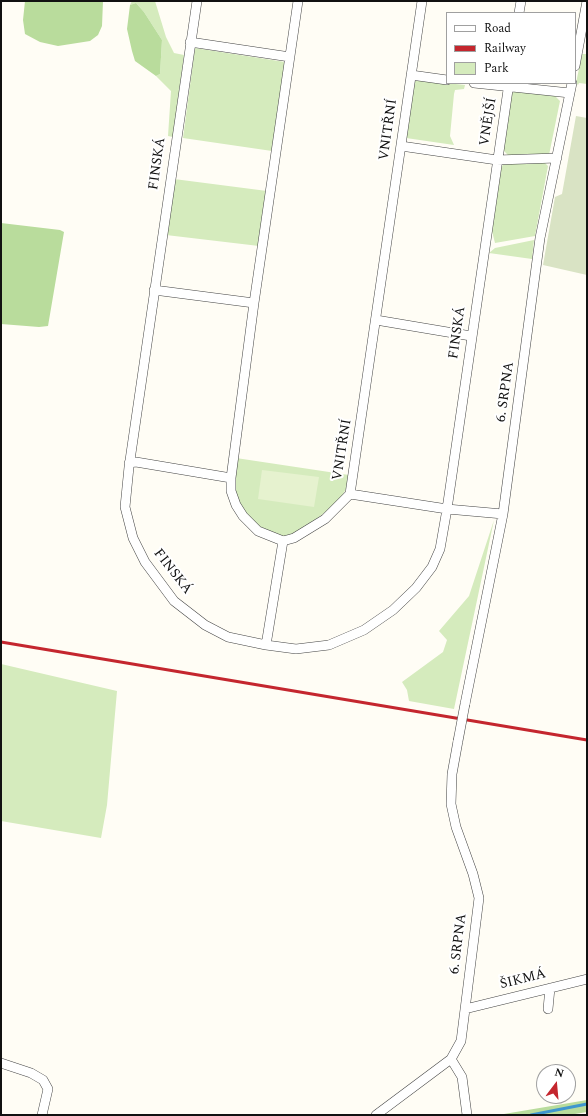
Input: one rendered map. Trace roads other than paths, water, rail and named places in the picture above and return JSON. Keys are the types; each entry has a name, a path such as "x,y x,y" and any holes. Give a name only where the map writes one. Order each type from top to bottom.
{"street":[{"name":"FINSKÁ","path":"196,1 129,463 125,507 133,538 145,562 174,601 205,625 228,637 266,645 296,649 329,645 364,630 393,610 416,588 432,567 440,549 447,509 497,160"},
{"path":"266,645 283,541 258,531 243,516 236,505 231,491 231,478 254,303 298,1"},
{"name":"VNITŘNÍ","path":"283,541 299,535 325,519 350,494 422,1"},
{"path":"519,12 521,1"},
{"path":"576,61 587,1"},
{"path":"190,42 290,57"},
{"path":"411,76 446,80"},
{"name":"VNĚJŠÍ","path":"491,84 570,93"},
{"name":"6. SRPNA","path":"376,1115 451,1059 461,1041 479,898 471,868 456,827 451,804 452,774 503,514 540,238 572,84"},
{"name":"VNĚJŠÍ","path":"497,160 508,85"},
{"path":"401,146 497,160 556,158"},
{"path":"154,290 254,303"},
{"path":"376,320 471,336"},
{"path":"129,463 136,462 231,478"},
{"path":"350,494 447,509 503,514"},
{"name":"ŠIKMÁ","path":"465,1009 587,979"},
{"path":"548,1009 550,988"},
{"path":"451,1059 462,1077 467,1115"},
{"path":"1,1063 31,1072 44,1080 48,1089 42,1115"}],"waterway":[{"path":"531,1115 587,1104"}],"railway":[{"path":"1,642 587,740"}]}
